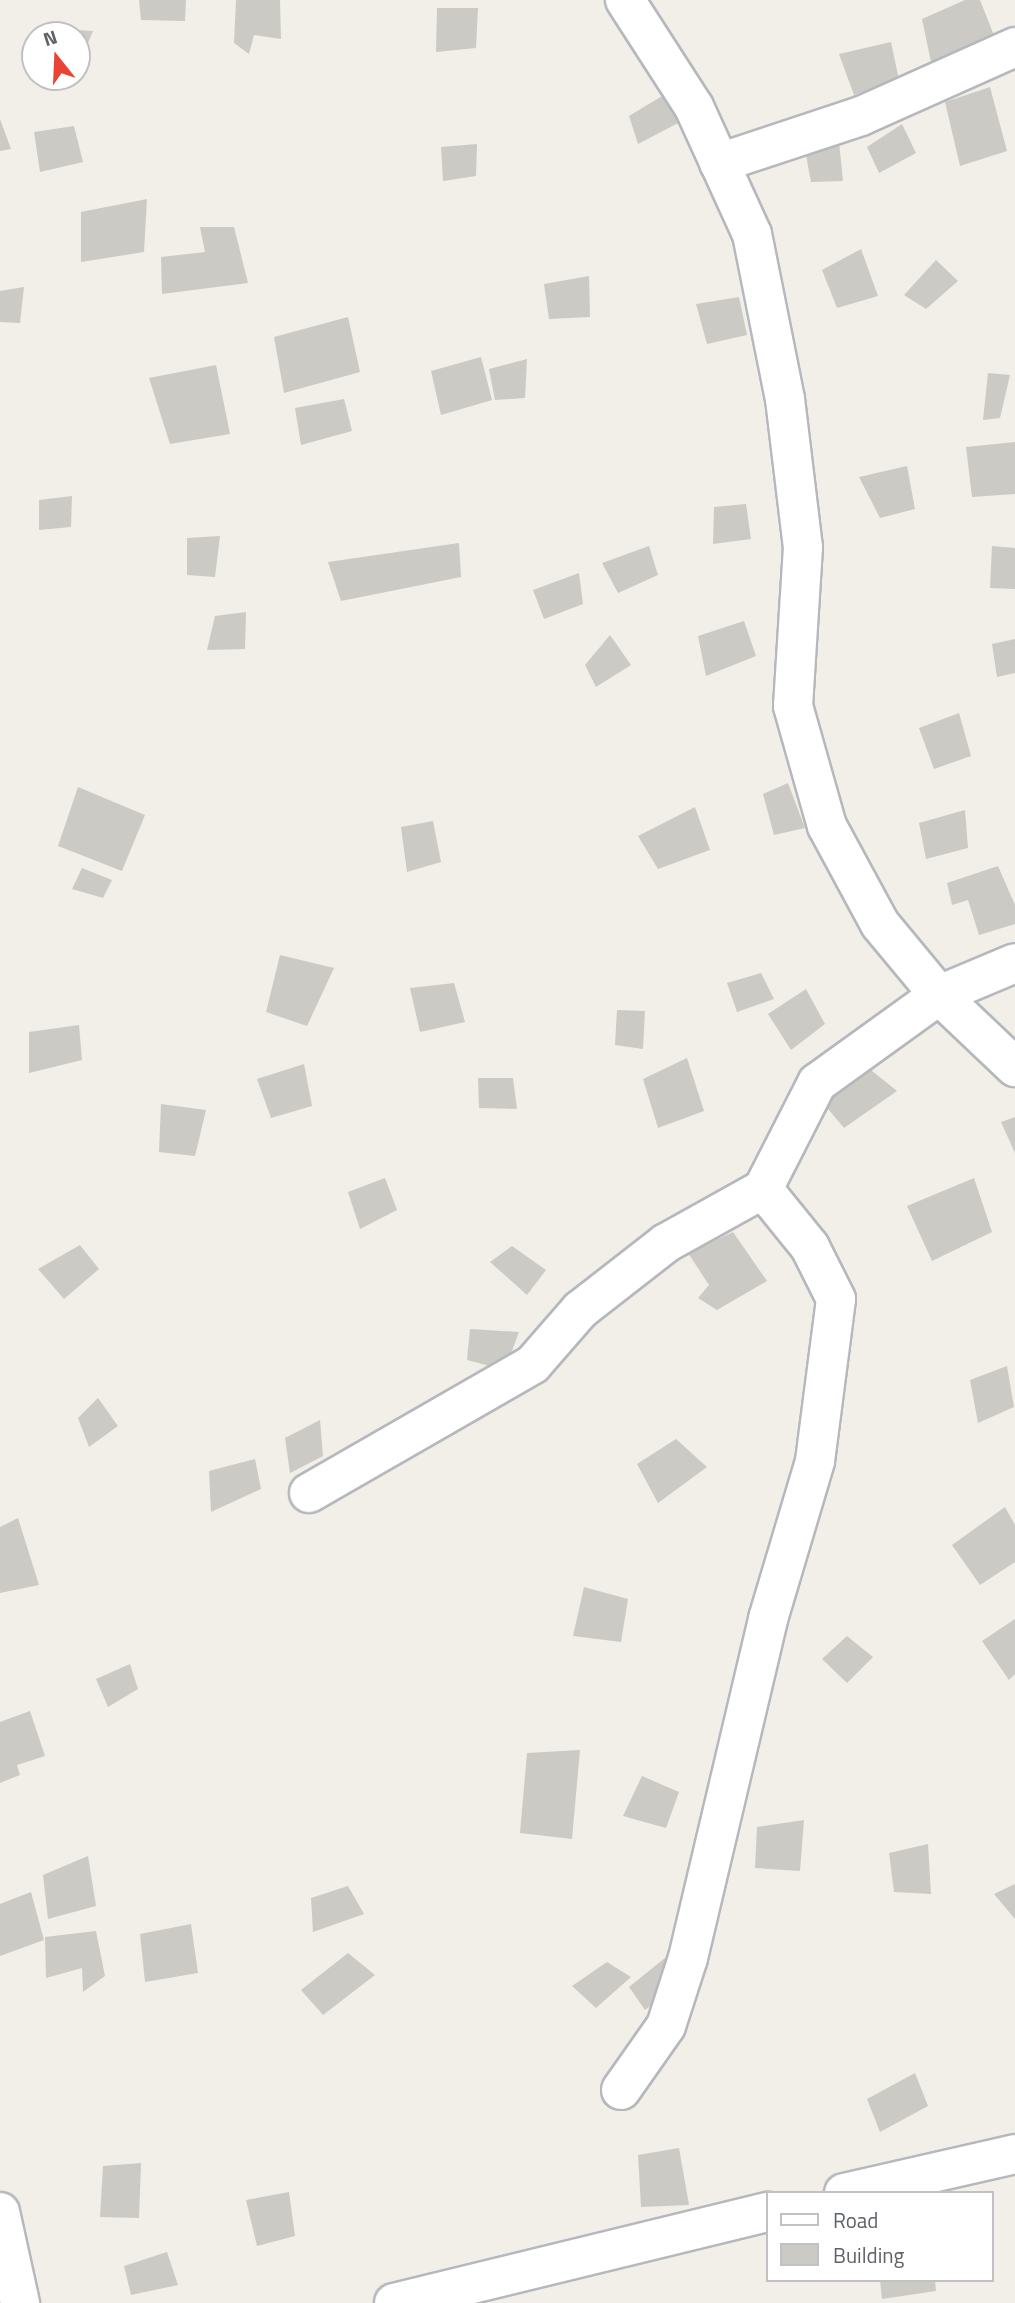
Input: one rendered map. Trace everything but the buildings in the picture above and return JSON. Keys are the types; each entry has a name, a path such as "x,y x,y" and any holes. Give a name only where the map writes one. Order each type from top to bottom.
{"street":[{"path":"625,0 694,107 752,234 785,399 803,547 793,706 828,826 880,924 939,995 1015,1067"},
{"path":"719,163 861,116 1015,47"},
{"path":"309,1493 533,1364 580,1310 666,1243 763,1189 817,1083 939,995 1015,963"},
{"path":"621,2090 666,2026 684,1969 758,1659 815,1461 836,1299 810,1247 763,1189"},
{"path":"853,2191 1015,2154"},
{"path":"0,2212 20,2303"},
{"path":"394,2303 766,2212"}]}
